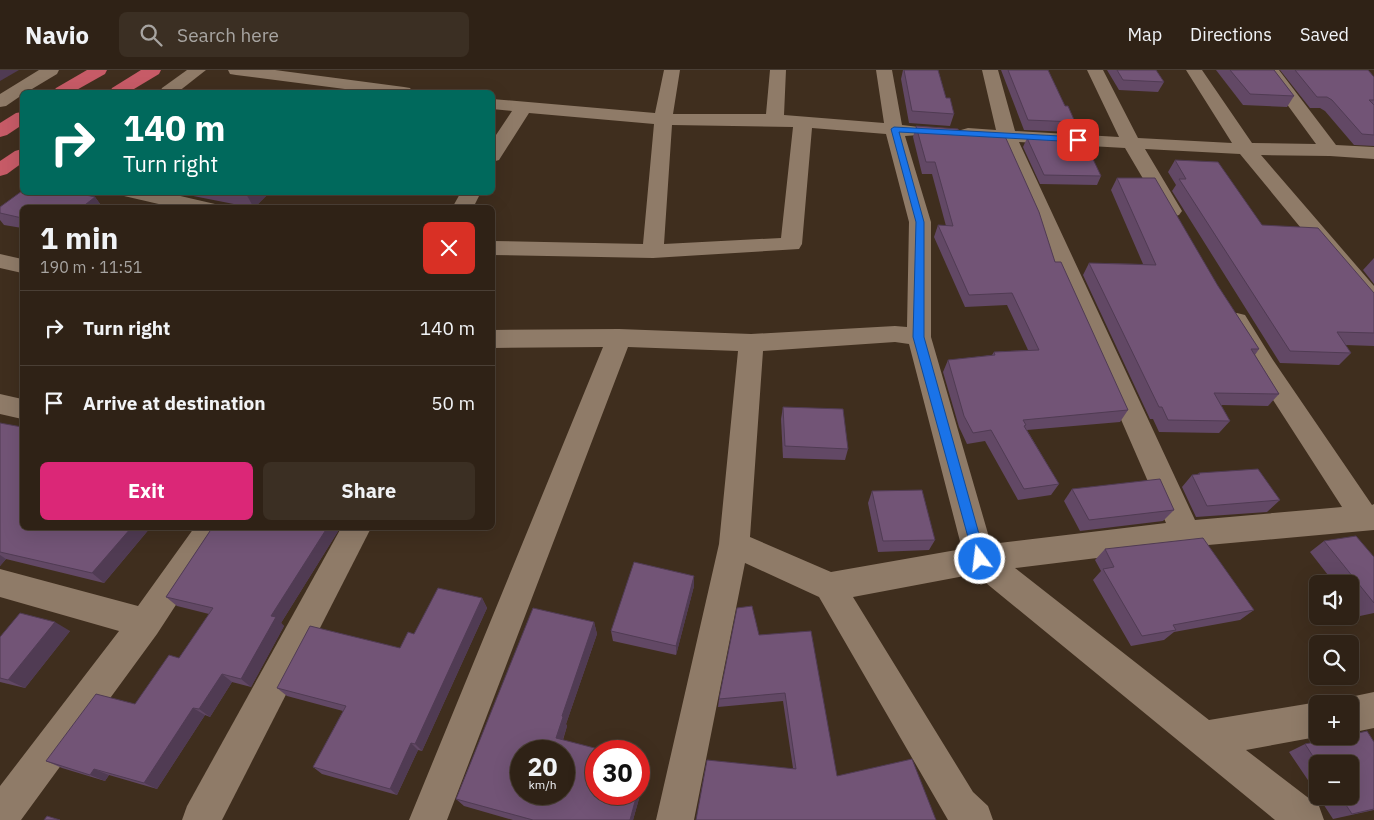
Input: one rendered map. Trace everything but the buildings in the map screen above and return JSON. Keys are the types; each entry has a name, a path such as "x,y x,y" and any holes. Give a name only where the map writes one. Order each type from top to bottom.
{"highway":[{"path":"65,90 99,70"},
{"path":"121,90 153,70"},
{"path":"0,131 20,118"},
{"path":"0,170 20,157"}],"street":[{"path":"0,102 51,70"},
{"path":"171,90 198,70"},
{"path":"236,70 389,90"},
{"path":"653,251 663,119 672,70"},
{"path":"775,120 778,70"},
{"path":"884,70 894,129 920,222 918,337 980,559 1305,820"},
{"path":"990,70 1007,137 1186,534"},
{"path":"1095,70 1131,142 1180,225"},
{"path":"1194,70 1246,148 1374,301"},
{"path":"1270,70 1330,150"},
{"path":"495,104 663,119 775,120 932,132"},
{"path":"495,151 523,108"},
{"path":"495,248 653,251 791,244 803,122"},
{"path":"951,133 1374,153"},
{"path":"145,195 194,205"},
{"path":"0,261 20,266"},
{"path":"734,544 830,587 980,559 1186,534 1369,517 1264,366 1230,308"},
{"path":"495,339 619,338 751,343 895,334 918,337"},
{"path":"428,820 619,338"},
{"path":"675,820 734,544 751,343"},
{"path":"0,404 20,409"},
{"path":"2,811 145,623 210,530"},
{"path":"201,820 355,530"},
{"path":"0,583 145,623"},
{"path":"830,587 960,805 974,820"},
{"path":"1359,713 1374,710"},
{"path":"1205,739 1309,722"}],"route":[{"path":"980,559 918,337 920,222 894,129 1078,140"}]}
